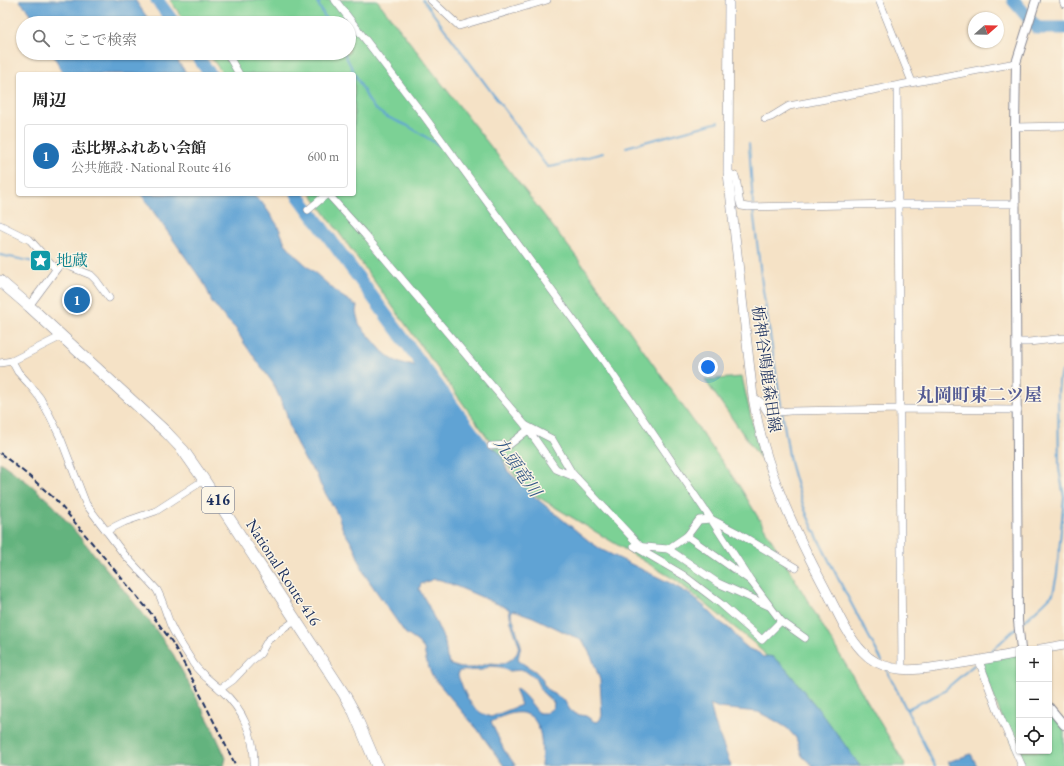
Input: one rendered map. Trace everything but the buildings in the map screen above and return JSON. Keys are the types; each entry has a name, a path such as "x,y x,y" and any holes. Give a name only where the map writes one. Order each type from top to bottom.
{"highway":[{"name":"National Route 416","path":"0,281 166,432 183,450 296,620 354,712 377,766"}],"main road":[{"name":"栃神谷鳴鹿森田線","path":"729,0 728,173 753,397 758,427 780,496 794,527 847,630 862,652 871,659 897,669 928,668 1016,654"},
{"path":"1052,647 1064,645"}],"street":[{"path":"335,0 347,16"},
{"path":"431,0 459,26 547,0"},
{"path":"879,0 912,82"},
{"path":"1020,646 1018,621 1018,410 1015,127 1016,63 1036,0"},
{"path":"1063,0 1064,4"},
{"path":"356,27 424,116 605,363 711,519 751,581 781,621 805,638"},
{"path":"231,60 238,72"},
{"path":"765,119 789,106 1016,63"},
{"path":"897,669 900,409 898,86"},
{"path":"1015,127 1064,126"},
{"path":"728,173 735,176 739,184 739,200 741,206 748,207 898,204 1016,204"},
{"path":"308,210 325,196"},
{"path":"329,196 365,235 526,428 556,469 577,478"},
{"path":"0,226 30,240 56,269"},
{"path":"29,306 61,263 91,275 109,298"},
{"path":"0,362 12,361 62,336"},
{"path":"1017,342 1064,338"},
{"path":"12,361 18,372 40,398 61,439 86,504 123,553 157,590 172,627 194,665 204,677 220,689 235,704 248,727 252,740 254,766"},
{"path":"753,397 761,402 768,413 790,411 900,409 1018,410"},
{"path":"491,446 509,445 526,428"},
{"path":"526,428 552,439 572,473 640,546"},
{"path":"106,531 124,522 156,511 204,480"},
{"path":"668,549 687,536 699,520 711,519 736,532 796,568"},
{"path":"687,536 751,581"},
{"path":"770,606 718,583 668,549 634,546 683,575 721,604 762,640 781,621"},
{"path":"220,689 233,680 260,654 268,640 296,620"},
{"path":"978,661 1022,766"},
{"path":"1052,711 1064,725"}],"green space":[{"path":"170,0 377,0 585,268 740,487 906,766 848,766 760,648 677,581 525,489 312,196 356,196 356,72 222,72 213,60 356,60 356,16 181,16"},
{"path":"742,377 760,458 705,380"},
{"path":"0,462 31,485 53,505 153,626 173,654 211,725 226,758 224,766 0,766"},
{"path":"1016,654 1016,751 979,661"},
{"path":"1052,710 1064,726 1064,766 1022,766 1017,754 1052,754"}],"water":[{"path":"19,0 135,0 146,16 32,16"},
{"path":"56,60 177,60 186,72 63,72"},
{"path":"142,196 254,196 264,205 278,226 285,243 296,256 340,295 357,306 356,312 359,324 383,352 402,364 410,364 424,369 434,377 459,408 460,417 467,430 474,438 497,450 502,457 507,470 531,494 602,550 672,584 689,594 730,629 749,649 758,652 763,657 773,657 786,669 827,720 860,766 813,766 802,756 796,738 787,728 774,720 758,712 719,708 710,704 715,724 731,766 541,766 542,752 539,728 534,720 527,714 518,713 506,715 491,722 504,750 516,766 504,766 478,730 432,676 426,660 424,649 418,642 405,633 365,575 353,545 343,530 338,515 320,484 317,475 306,462 298,447 290,428 286,412 273,383 244,343 236,329 212,302 205,285","holes":["434,579 441,580 509,609 511,622 519,645 517,653 512,659 503,664 490,663 473,668 461,668 451,665 447,658 445,642 419,589 421,584","513,610 533,617 583,641 592,658 600,680 602,716 599,721 595,722 586,716 575,714 570,710 564,700 548,690 544,685 542,678 535,671 518,659 521,645 511,613","490,666 501,667 508,671 524,670 535,678 542,692 554,703 553,708 546,713 539,713 525,696 515,688 521,705 491,717 480,712 468,699 458,676 458,672 482,670"]},
{"path":"971,754 977,766 950,766 948,762"}],"waterway":[{"name":"九頭竜川","path":"157,0 169,16"},
{"path":"316,0 324,16"},
{"path":"319,4 320,0"},
{"path":"423,0 548,167 603,153"},
{"path":"1013,0 1037,28 1064,28"},
{"name":"九頭竜川","path":"200,60 209,72"},
{"path":"348,60 354,72"},
{"path":"356,76 374,108 385,116 408,126 442,147"},
{"path":"626,147 719,122"},
{"path":"749,144 753,205"},
{"name":"九頭竜川","path":"298,196 487,453"},
{"path":"753,209 762,284 790,462 803,503 816,535 882,661"},
{"path":"0,255 43,264 49,270"},
{"path":"1021,624 1053,594 1057,574 1064,497 1059,469 1058,391 1060,375 1064,369"},
{"path":"987,655 1016,628"},
{"path":"907,709 941,693 974,665"},
{"path":"886,669 935,766"}],"railway":[{"path":"0,453 56,500 150,612 172,642 194,682 236,766"}],"place":[{"name":"地蔵","path":"41,260"},
{"name":"志比堺ふれあい会館","path":"77,300"}],"district":[{"name":"丸岡町東二ツ屋","path":"979,395"}]}
